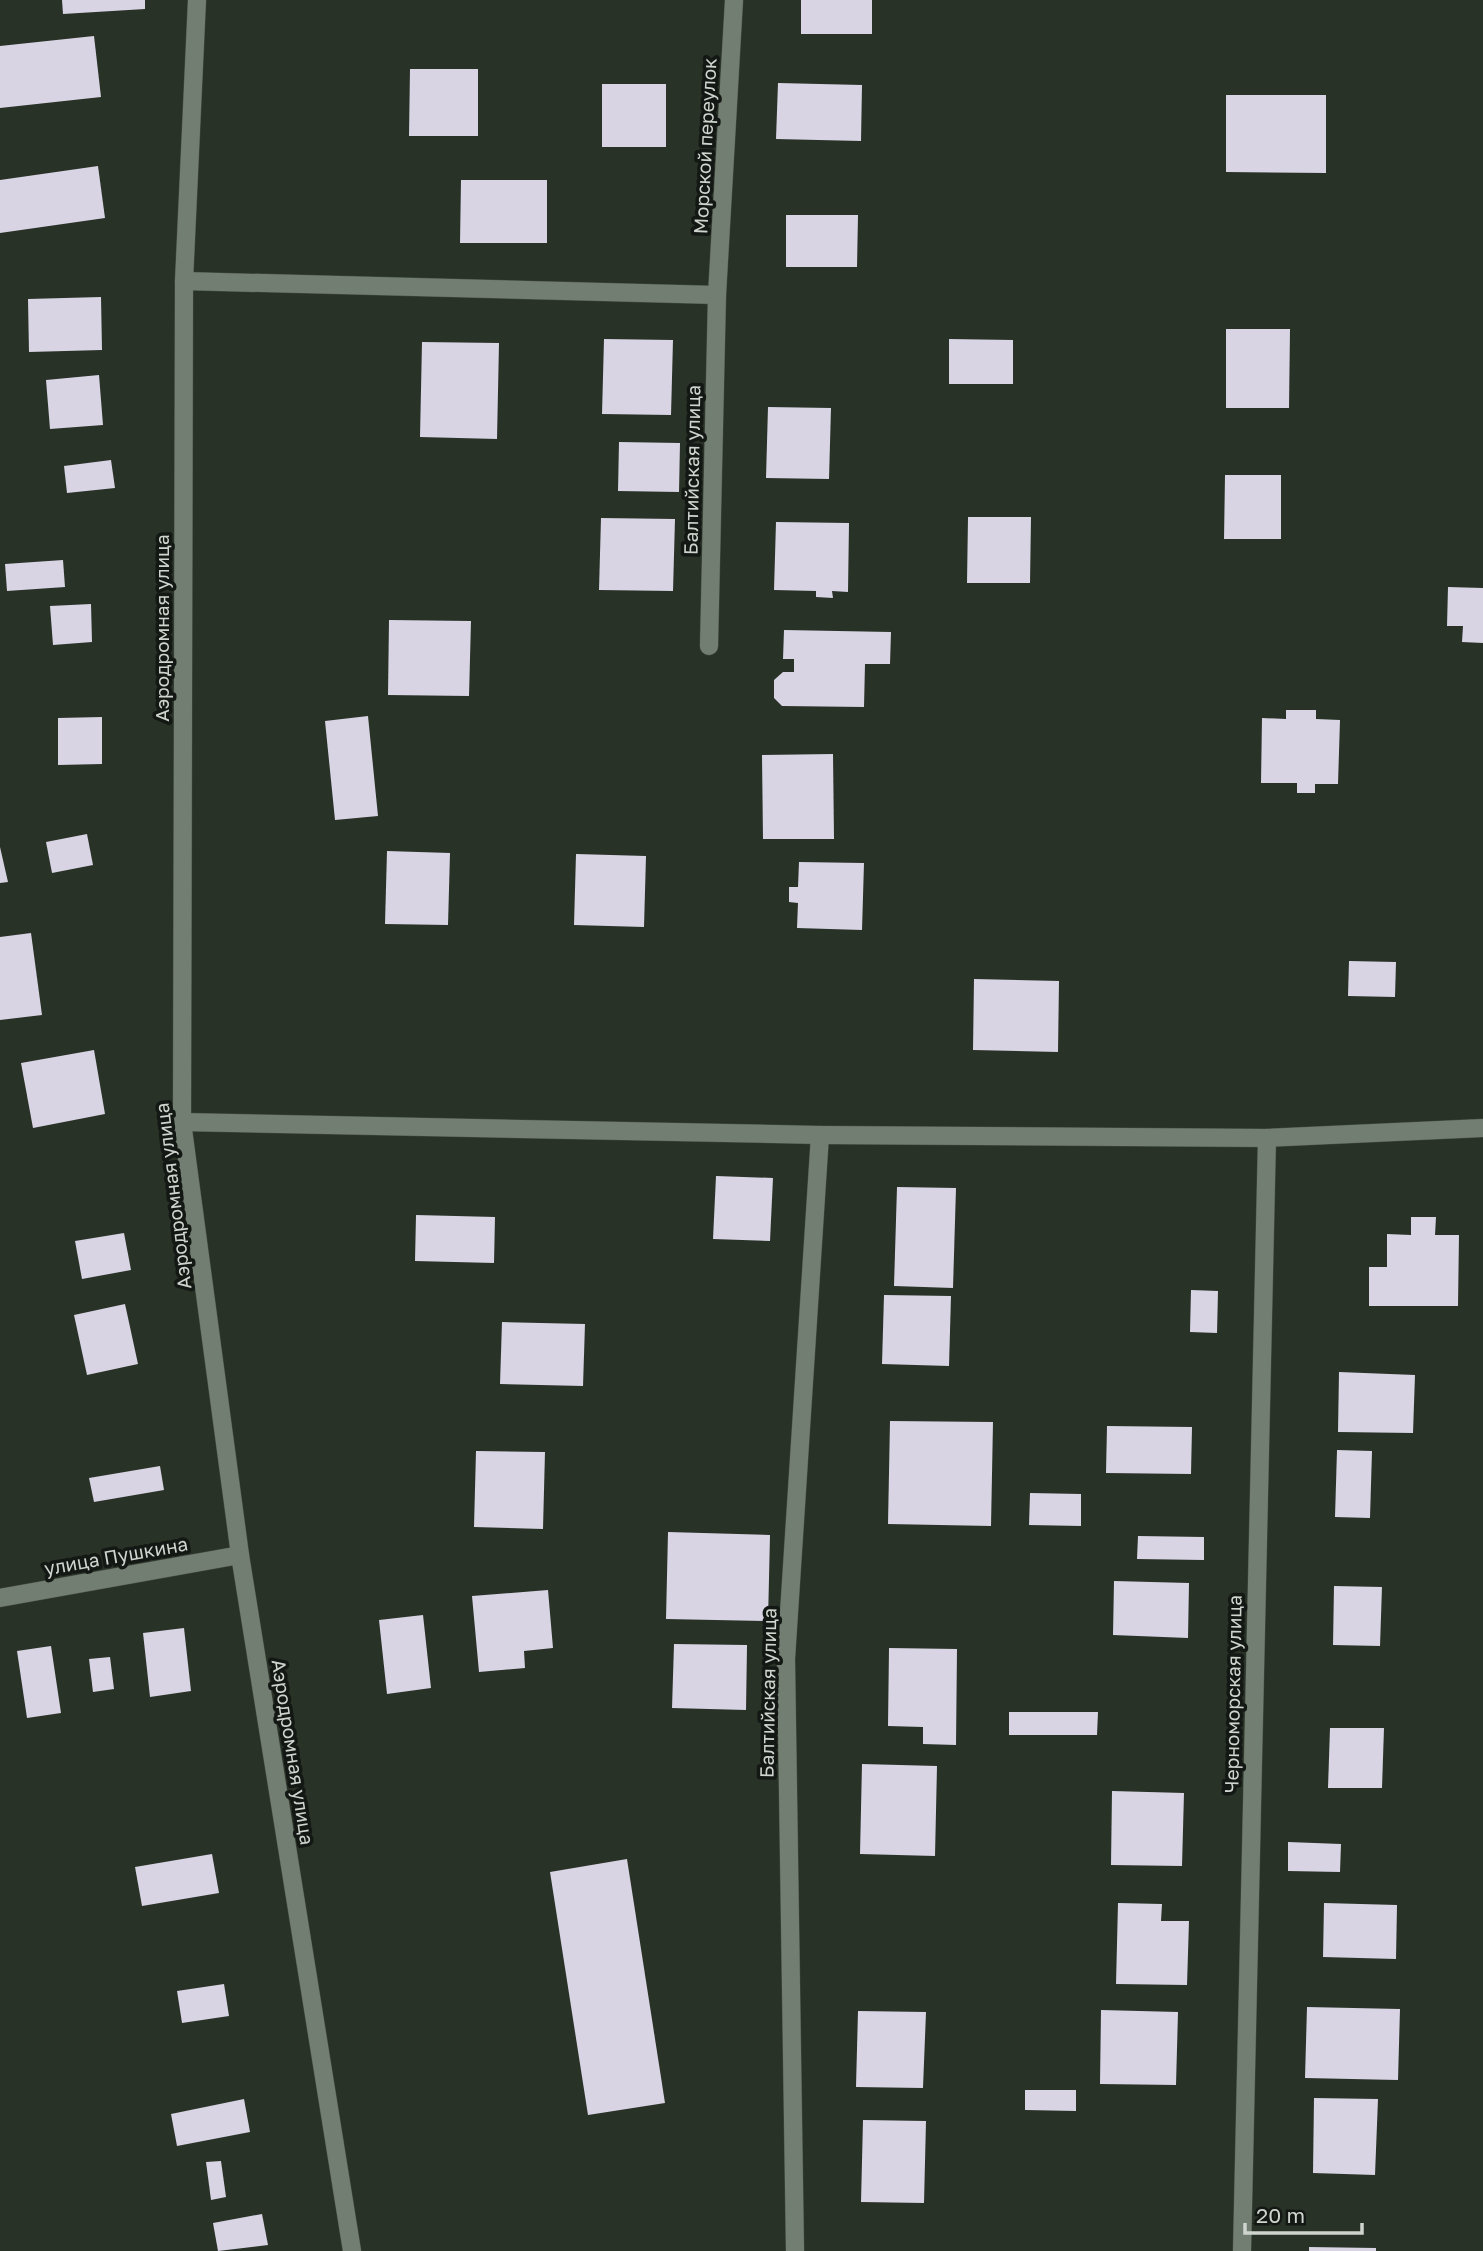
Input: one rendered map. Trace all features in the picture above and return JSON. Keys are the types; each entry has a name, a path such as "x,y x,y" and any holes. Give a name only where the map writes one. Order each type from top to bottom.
{"street":[{"name":"Аэродромная улица","path":"197,0 184,281 181,1122 240,1555 352,2251"},
{"name":"Морской переулок","path":"718,295 734,0"},
{"path":"184,281 718,295"},
{"name":"Балтийская улица","path":"709,646 718,295"},
{"path":"181,1122 820,1135 1267,1138 1483,1128"},
{"name":"Балтийская улица","path":"795,2251 786,1658 820,1135"},
{"name":"Черноморская улица","path":"1242,2251 1267,1138"},
{"name":"улица Пушкина","path":"0,1598 240,1555"}],"building":[{"path":"62,0 145,0 145,9 63,14"},
{"path":"801,0 872,0 872,34 801,34"},
{"path":"94,36 101,97 0,108 0,46"},
{"path":"410,69 478,69 478,136 409,136"},
{"path":"778,83 862,85 861,141 776,139"},
{"path":"602,84 666,84 666,147 602,147"},
{"path":"1226,95 1326,95 1326,173 1226,172"},
{"path":"98,166 105,218 0,233 0,180"},
{"path":"461,180 547,180 547,243 460,243"},
{"path":"786,215 858,215 857,267 786,267"},
{"path":"101,297 102,350 29,352 28,299"},
{"path":"1226,329 1290,329 1289,408 1226,408"},
{"path":"604,339 673,340 671,415 602,414"},
{"path":"949,339 1013,340 1013,384 949,384"},
{"path":"422,342 499,343 497,439 420,437"},
{"path":"99,375 103,425 50,429 46,380"},
{"path":"768,407 831,408 829,479 766,478"},
{"path":"619,442 680,443 679,492 618,491"},
{"path":"111,460 115,488 67,493 64,466"},
{"path":"1225,475 1281,475 1281,539 1224,539"},
{"path":"968,517 1031,517 1030,583 967,583"},
{"path":"601,518 675,519 673,591 599,590"},
{"path":"776,522 849,523 848,592 832,591 833,598 816,597 816,591 774,590"},
{"path":"63,560 65,587 7,591 5,564"},
{"path":"1448,587 1483,588 1483,643 1462,642 1463,626 1447,626"},
{"path":"91,604 92,642 53,645 50,606"},
{"path":"389,620 471,621 469,696 388,695"},
{"path":"784,630 891,632 890,664 865,664 864,707 782,706 774,698 774,680 783,672 794,672 794,659 783,659"},
{"path":"1286,710 1316,710 1316,719 1340,720 1338,784 1315,784 1315,793 1297,793 1297,783 1261,783 1262,718 1286,719"},
{"path":"368,716 378,816 335,820 325,721"},
{"path":"102,717 102,764 58,765 58,718"},
{"path":"833,754 834,839 763,839 762,755"},
{"path":"87,834 93,865 52,873 46,842"},
{"path":"0,847 8,882 0,883"},
{"path":"387,851 450,853 448,925 385,924"},
{"path":"576,854 646,856 644,927 574,925"},
{"path":"799,862 864,863 862,930 797,928 798,903 789,902 789,887 798,887"},
{"path":"31,933 42,1015 0,1020 0,937"},
{"path":"1349,961 1396,962 1395,997 1348,996"},
{"path":"974,979 1059,981 1058,1052 973,1050"},
{"path":"94,1050 105,1114 33,1128 21,1063"},
{"path":"716,1176 773,1178 770,1241 713,1239"},
{"path":"897,1187 956,1188 953,1288 894,1286"},
{"path":"416,1215 495,1217 494,1263 415,1261"},
{"path":"1411,1217 1436,1217 1435,1235 1459,1235 1458,1306 1369,1306 1369,1267 1387,1267 1387,1234 1411,1235"},
{"path":"124,1233 131,1270 82,1279 75,1241"},
{"path":"1191,1290 1218,1291 1217,1333 1190,1332"},
{"path":"884,1295 951,1296 949,1366 882,1364"},
{"path":"125,1304 138,1364 87,1375 74,1315"},
{"path":"502,1322 585,1324 583,1386 500,1384"},
{"path":"1339,1372 1415,1375 1413,1433 1338,1432"},
{"path":"890,1421 993,1422 991,1526 888,1524"},
{"path":"1107,1426 1192,1427 1191,1474 1106,1473"},
{"path":"1337,1450 1372,1451 1370,1518 1335,1517"},
{"path":"476,1451 545,1452 543,1529 474,1527"},
{"path":"160,1466 164,1490 94,1502 89,1478"},
{"path":"1030,1493 1081,1494 1081,1526 1029,1525"},
{"path":"668,1532 770,1535 768,1621 666,1619"},
{"path":"1138,1536 1204,1537 1204,1560 1137,1559"},
{"path":"1114,1581 1189,1583 1188,1638 1113,1635"},
{"path":"1334,1586 1382,1587 1380,1646 1333,1645"},
{"path":"548,1590 553,1648 524,1651 525,1668 479,1672 472,1596"},
{"path":"423,1615 431,1688 387,1694 379,1620"},
{"path":"184,1628 191,1691 150,1697 143,1633"},
{"path":"674,1644 747,1645 746,1710 672,1708"},
{"path":"51,1646 61,1713 27,1718 17,1651"},
{"path":"889,1648 957,1649 956,1745 923,1744 923,1727 888,1726"},
{"path":"110,1657 114,1689 93,1692 89,1659"},
{"path":"1009,1712 1098,1712 1097,1735 1009,1735"},
{"path":"1330,1728 1384,1728 1382,1788 1328,1788"},
{"path":"862,1764 937,1766 935,1856 860,1854"},
{"path":"1112,1791 1184,1793 1182,1866 1111,1865"},
{"path":"1288,1842 1341,1844 1340,1872 1288,1871"},
{"path":"212,1854 219,1893 142,1906 135,1867"},
{"path":"627,1859 665,2103 588,2115 550,1872"},
{"path":"1118,1903 1162,1904 1161,1921 1189,1921 1187,1985 1116,1984"},
{"path":"1324,1903 1397,1905 1396,1959 1323,1957"},
{"path":"224,1984 229,2016 182,2023 177,1991"},
{"path":"1307,2007 1400,2009 1398,2080 1305,2078"},
{"path":"1101,2010 1178,2012 1176,2085 1100,2084"},
{"path":"858,2011 926,2012 923,2088 856,2087"},
{"path":"1025,2090 1076,2090 1076,2111 1025,2110"},
{"path":"1314,2098 1378,2099 1375,2175 1313,2173"},
{"path":"244,2099 250,2132 177,2146 171,2114"},
{"path":"863,2120 926,2121 924,2203 861,2202"},
{"path":"221,2161 226,2197 211,2200 206,2162"},
{"path":"262,2214 268,2245 218,2251 213,2223"},
{"path":"1309,2247 1376,2248 1376,2251 1309,2251"}]}
